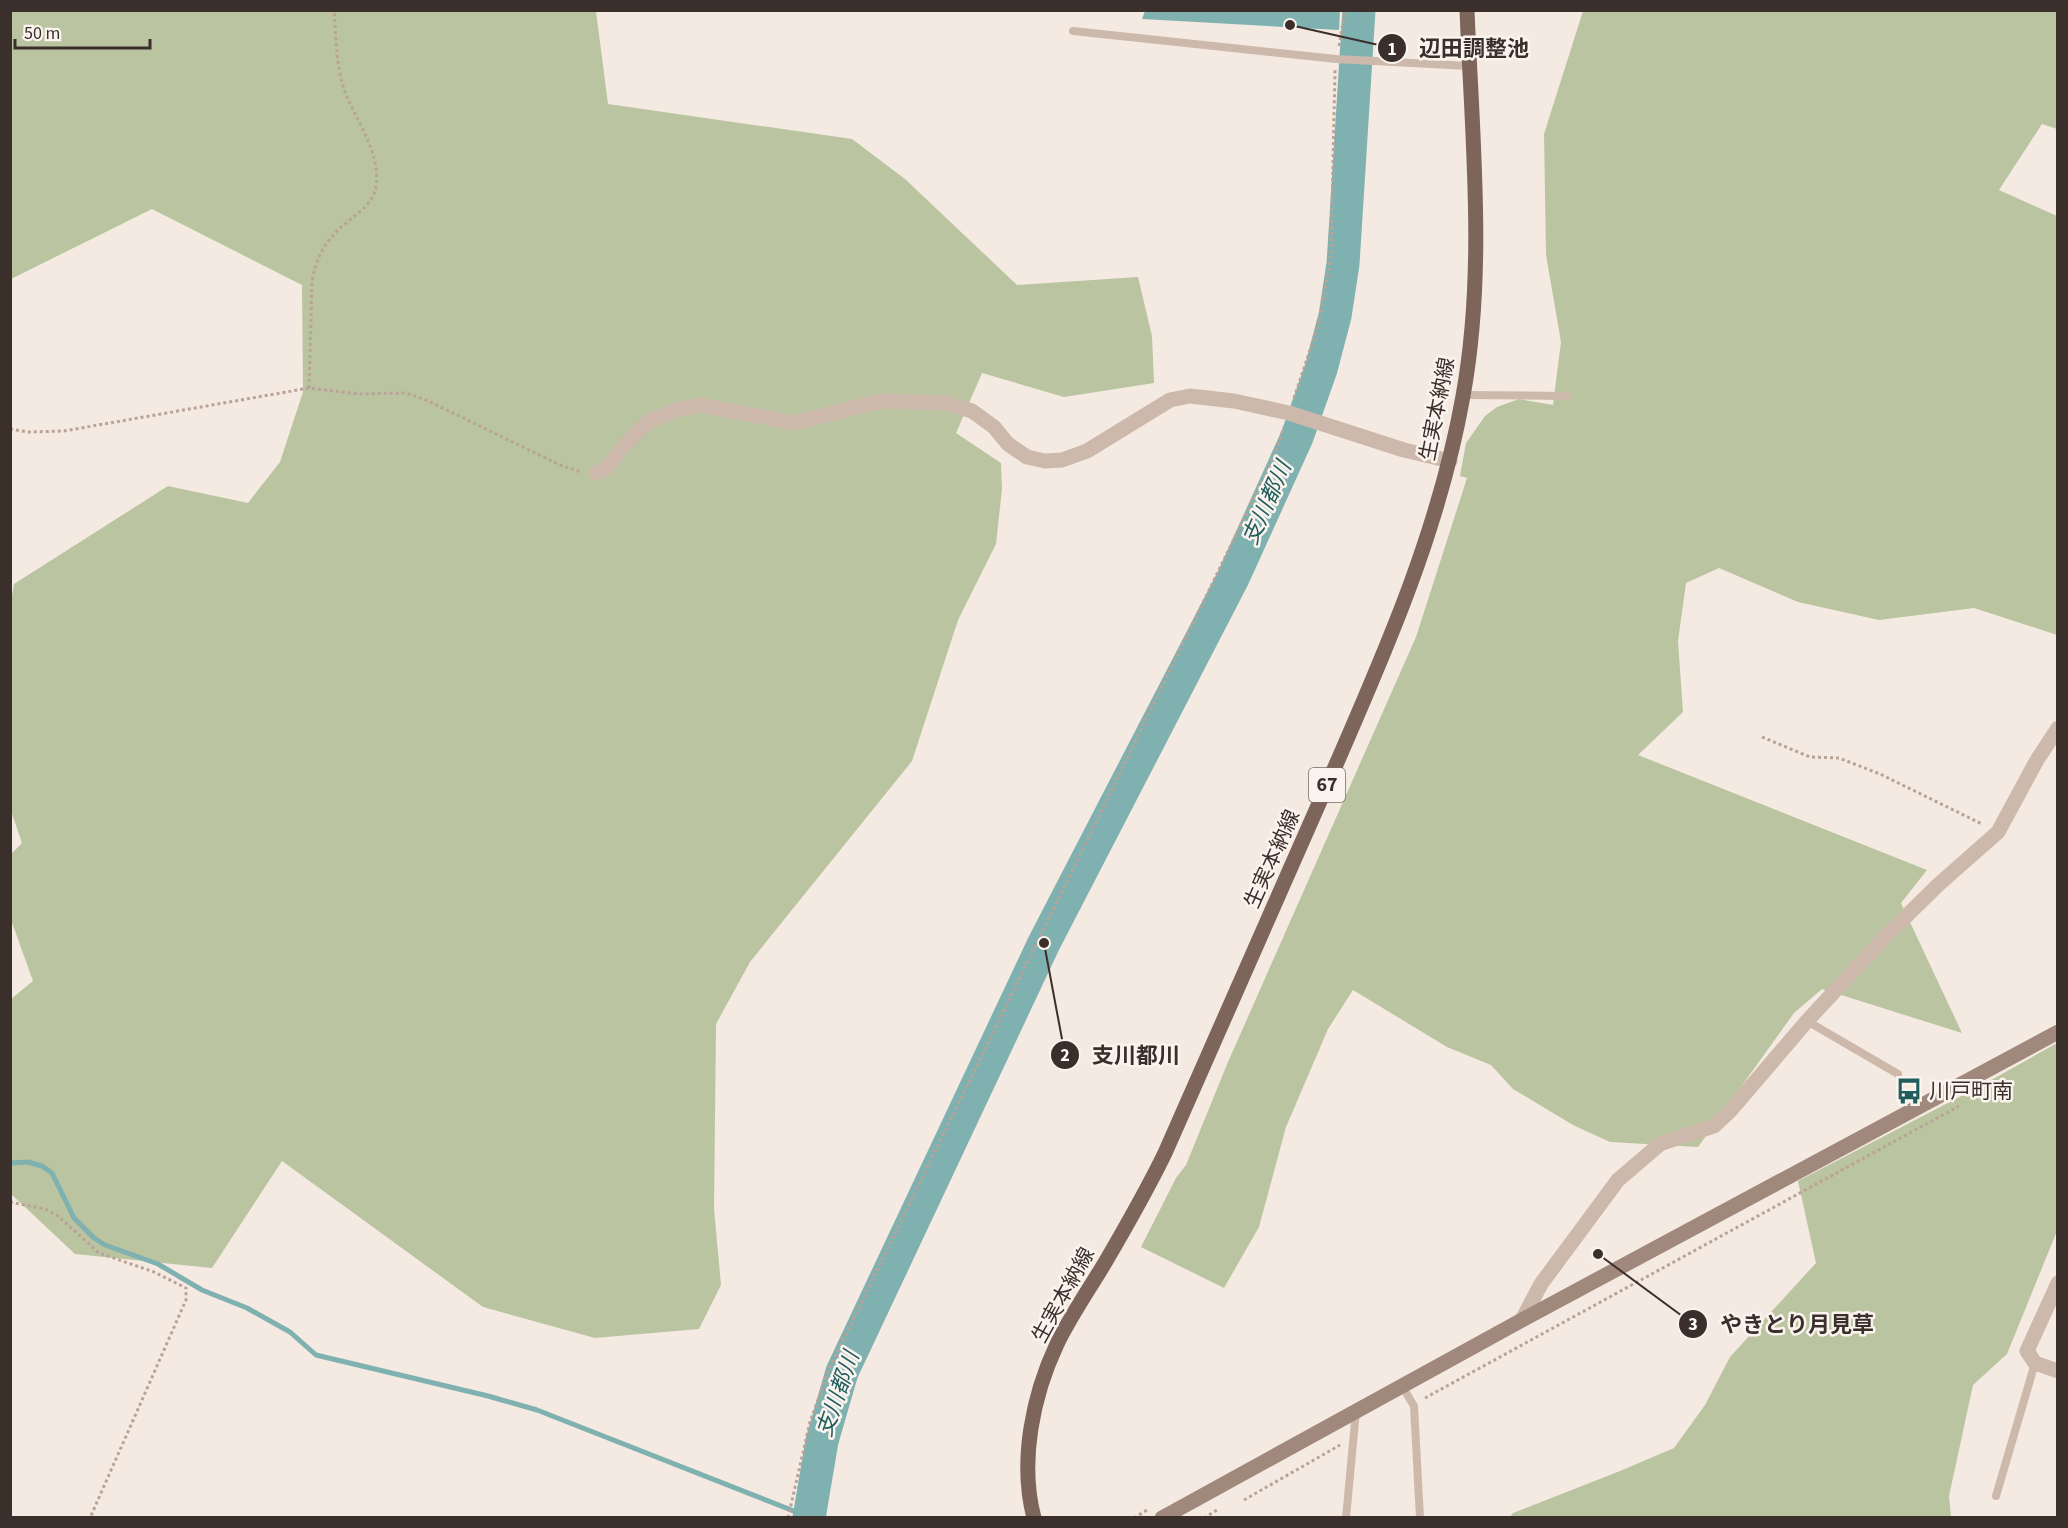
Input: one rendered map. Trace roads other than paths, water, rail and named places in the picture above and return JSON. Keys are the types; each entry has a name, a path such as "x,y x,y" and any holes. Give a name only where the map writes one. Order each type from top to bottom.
{"main road":[{"name":"生実本納線","path":"1034,1518 1029,1482 1029,1456 1032,1426 1044,1376 1058,1343 1142,1199 1165,1153 1377,670 1412,583 1450,461 1464,395 1473,318 1475,226 1467,10"}],"street":[{"path":"597,473 605,469 648,422 676,410 700,405 795,423 880,402 945,403 972,411 994,427 1008,444 1027,457 1045,461 1062,460 1087,451 1170,400 1190,396 1234,401 1317,420 1404,450 1450,461"},
{"path":"1522,1320 1541,1284 1618,1180 1660,1144 1713,1126 1731,1110 1807,1021 1884,938 1938,885 1998,832 2037,760 2058,728"},
{"path":"1162,1518 1522,1320 2058,1032"},
{"path":"2058,1283 2027,1351 2035,1363 2058,1371"}],"lane":[{"path":"1073,31 1336,59 1469,66"},
{"path":"1464,395 1567,396"},
{"path":"1807,1021 1898,1074"},
{"path":"1996,1496 2035,1363"},
{"path":"1402,1386 1414,1406 1420,1518"},
{"path":"1346,1518 1356,1411"}],"water":[{"path":"1145,11 1340,11 1339,30 1142,19"}],"waterway":[{"name":"支川都川","path":"809,1518 822,1441 842,1372 1044,943 1233,578 1297,437 1321,369 1335,316 1343,264 1359,10"},
{"path":"10,1163 28,1162 42,1166 52,1173 74,1218 94,1238 105,1245 158,1264 202,1290 247,1308 290,1332 316,1355 537,1410 809,1517"}],"place":[{"name":"辺田調整池","path":"1290,25"},
{"name":"支川都川","path":"1044,943"},
{"name":"川戸町南","path":"1909,1091"},
{"name":"やきとり月見草","path":"1598,1254"}]}
